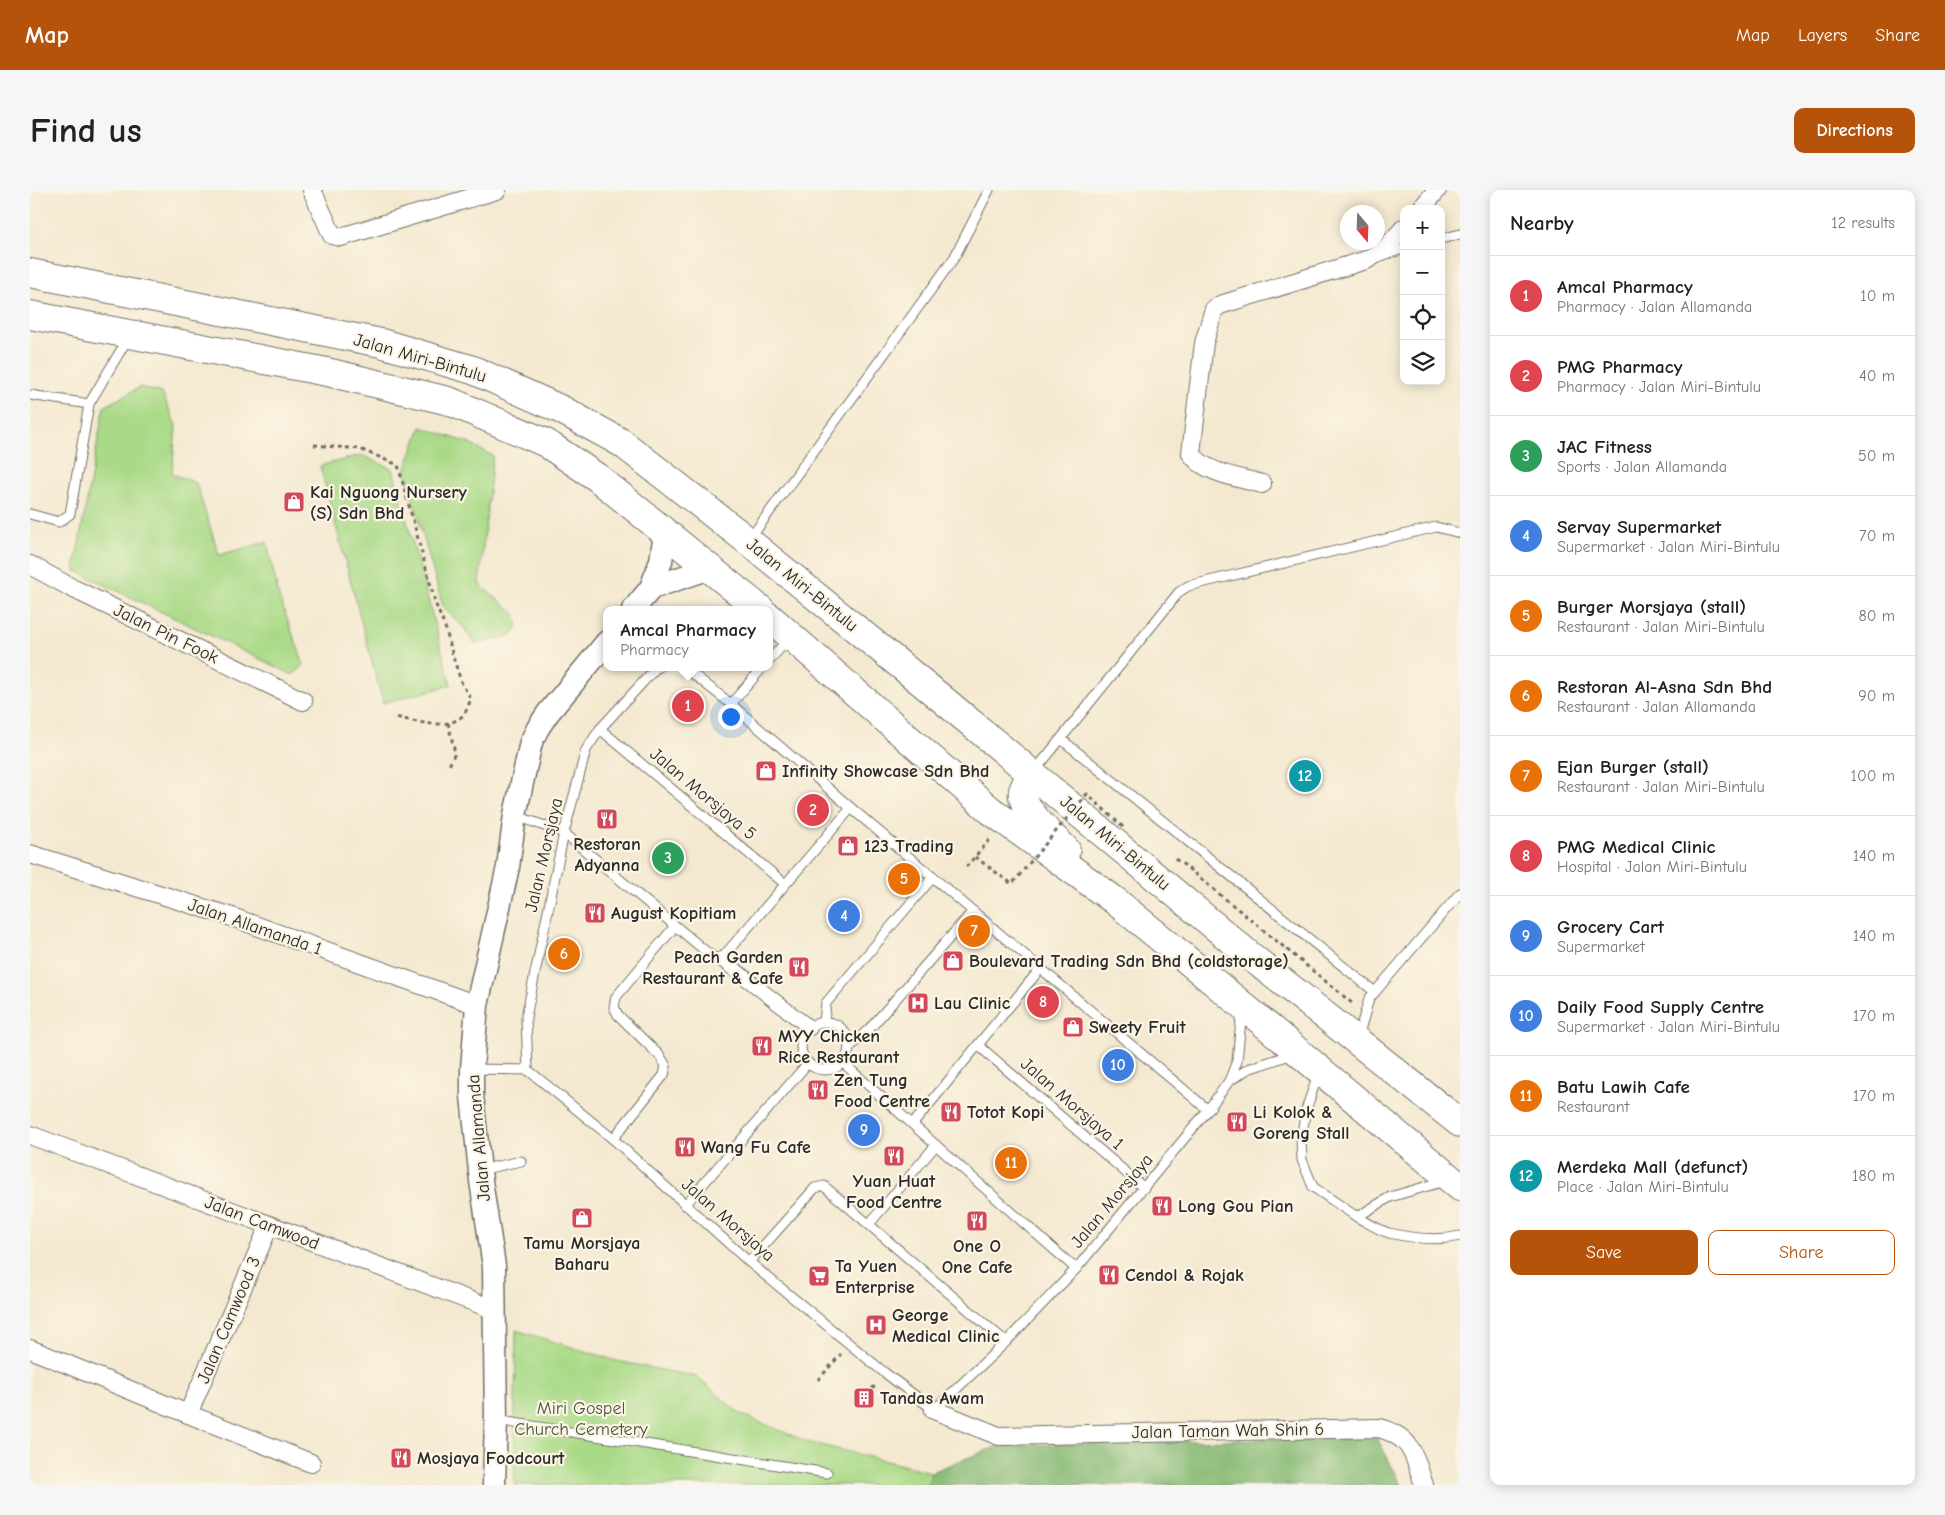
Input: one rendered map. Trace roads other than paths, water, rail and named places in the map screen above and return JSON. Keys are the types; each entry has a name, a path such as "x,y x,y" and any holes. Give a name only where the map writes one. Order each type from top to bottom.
{"highway":[{"name":"Jalan Miri-Bintulu","path":"30,273 381,343 472,370 562,410 622,443 748,541 1254,959 1460,1123"},
{"name":"Jalan Miri-Bintulu","path":"30,315 327,372 449,401 546,443 598,478 756,606"},
{"path":"773,620 990,810 1114,900 1455,1183"},
{"path":"1032,774 1023,791 1023,800 1028,810 1114,900"}],"street":[{"path":"312,190 332,235 341,237 496,190"},
{"path":"1424,205 1437,190"},
{"path":"1262,484 1205,467 1196,461 1191,453 1204,343 1214,309 1266,290 1366,260 1385,249 1400,232"},
{"path":"636,606 651,588 661,561 665,532"},
{"path":"651,588 710,568"},
{"name":"Jalan Pin Fook","path":"31,569 303,701"},
{"name":"Jalan Allamanda","path":"494,1485 496,1420 494,1266 473,1119 472,1070 477,1005 508,867 515,815 531,742 538,728 603,647"},
{"name":"Jalan Allamanda 1","path":"30,854 230,916 477,1005"},
{"path":"723,958 810,1028"},
{"name":"Jalan Camwood","path":"30,1134 495,1310"},
{"name":"Jalan Camwood 3","path":"188,1414 269,1226"},
{"path":"30,1349 311,1463"},
{"name":"Jalan Taman Wah Shin 6","path":"934,1410 999,1436 1379,1428 1404,1438 1412,1448 1424,1485"}],"lane":[{"path":"748,541 954,258 989,190"},
{"path":"1445,238 1460,234"},
{"path":"1366,260 1400,251"},
{"path":"30,514 60,522 70,514 88,404 130,335"},
{"path":"30,395 88,404"},
{"path":"1032,774 1179,592 1188,586 1436,527 1460,533"},
{"path":"773,656 791,636"},
{"name":"Jalan Morsjaya","path":"653,671 600,729 586,750 564,834 526,1018 528,1070 613,1140 749,1262 934,1410 1006,1342 1076,1269 1208,1110 1229,1080 1237,1061 1242,1005"},
{"path":"689,671 731,704 850,808 1208,1110"},
{"path":"731,704 760,671"},
{"name":"Jalan Morsjaya 5","path":"600,729 784,883"},
{"path":"1061,739 1375,992"},
{"path":"515,815 564,834 716,959 723,958 784,883 850,808"},
{"path":"824,1022 826,1003 933,878"},
{"path":"1357,1041 1369,999 1460,892"},
{"path":"849,1048 873,1025 973,911"},
{"path":"613,1140 664,1075 666,1066 660,1056 618,1015 614,1007 616,997 675,926"},
{"path":"913,1124 1041,968"},
{"path":"824,1022 840,1027 846,1033 849,1040 849,1048 847,1056 842,1063 829,1070 821,1070 808,1063 803,1056 802,1042 804,1034 810,1028 824,1022"},
{"name":"Jalan Morsjaya 1","path":"978,1045 1144,1188"},
{"name":"Jalan Morsjaya","path":"1229,1080 1248,1069 1270,1060 1298,1052"},
{"path":"685,1205 808,1063"},
{"path":"842,1063 1076,1269"},
{"path":"472,1070 528,1070"},
{"path":"1319,1070 1306,1110 1301,1139 1302,1160 1313,1187 1357,1217 1387,1232 1448,1239 1460,1236"},
{"path":"870,1224 936,1145"},
{"path":"480,1170 521,1161"},
{"path":"1357,1217 1390,1197 1455,1183"},
{"path":"749,1262 815,1188 824,1186 1006,1342"},
{"path":"496,1420 826,1473"}],"place":[{"name":"Kai Nguong Nursery (S) Sdn Bhd","path":"294,502"},
{"name":"Amcal Pharmacy","path":"688,706"},
{"name":"Infinity Showcase Sdn Bhd","path":"766,771"},
{"name":"Merdeka Mall (defunct)","path":"1305,776"},
{"name":"PMG Pharmacy","path":"813,810"},
{"name":"Restoran Adyanna","path":"607,819"},
{"name":"123 Trading","path":"848,846"},
{"name":"JAC Fitness","path":"668,858"},
{"name":"Burger Morsjaya (stall)","path":"904,879"},
{"name":"August Kopitiam","path":"595,913"},
{"name":"Servay Supermarket","path":"844,916"},
{"name":"Ejan Burger (stall)","path":"974,931"},
{"name":"Restoran Al-Asna Sdn Bhd","path":"564,954"},
{"name":"Boulevard Trading Sdn Bhd (coldstorage)","path":"953,961"},
{"name":"Peach Garden Restaurant & Cafe","path":"799,967"},
{"name":"PMG Medical Clinic","path":"1043,1002"},
{"name":"Lau Clinic","path":"918,1003"},
{"name":"Sweety Fruit","path":"1073,1027"},
{"name":"MYY Chicken Rice Restaurant","path":"762,1046"},
{"name":"Daily Food Supply Centre","path":"1118,1065"},
{"name":"Zen Tung Food Centre","path":"818,1090"},
{"name":"Totot Kopi","path":"951,1112"},
{"name":"Li Kolok & Goreng Stall","path":"1237,1122"},
{"name":"Grocery Cart","path":"864,1130"},
{"name":"Wang Fu Cafe","path":"685,1147"},
{"name":"Yuan Huat Food Centre","path":"894,1156"},
{"name":"Batu Lawih Cafe","path":"1011,1163"},
{"name":"Long Gou Pian","path":"1162,1206"},
{"name":"Tamu Morsjaya Baharu","path":"582,1218"},
{"name":"One O One Cafe","path":"977,1221"},
{"name":"Cendol & Rojak","path":"1109,1275"},
{"name":"Ta Yuen Enterprise","path":"819,1276"},
{"name":"George Medical Clinic","path":"876,1325"},
{"name":"Tandas Awam","path":"864,1398"},
{"name":"Mosjaya Foodcourt","path":"401,1458"}],"park label":[{"name":"Miri Gospel Church Cemetery","path":"581,1418"}]}
